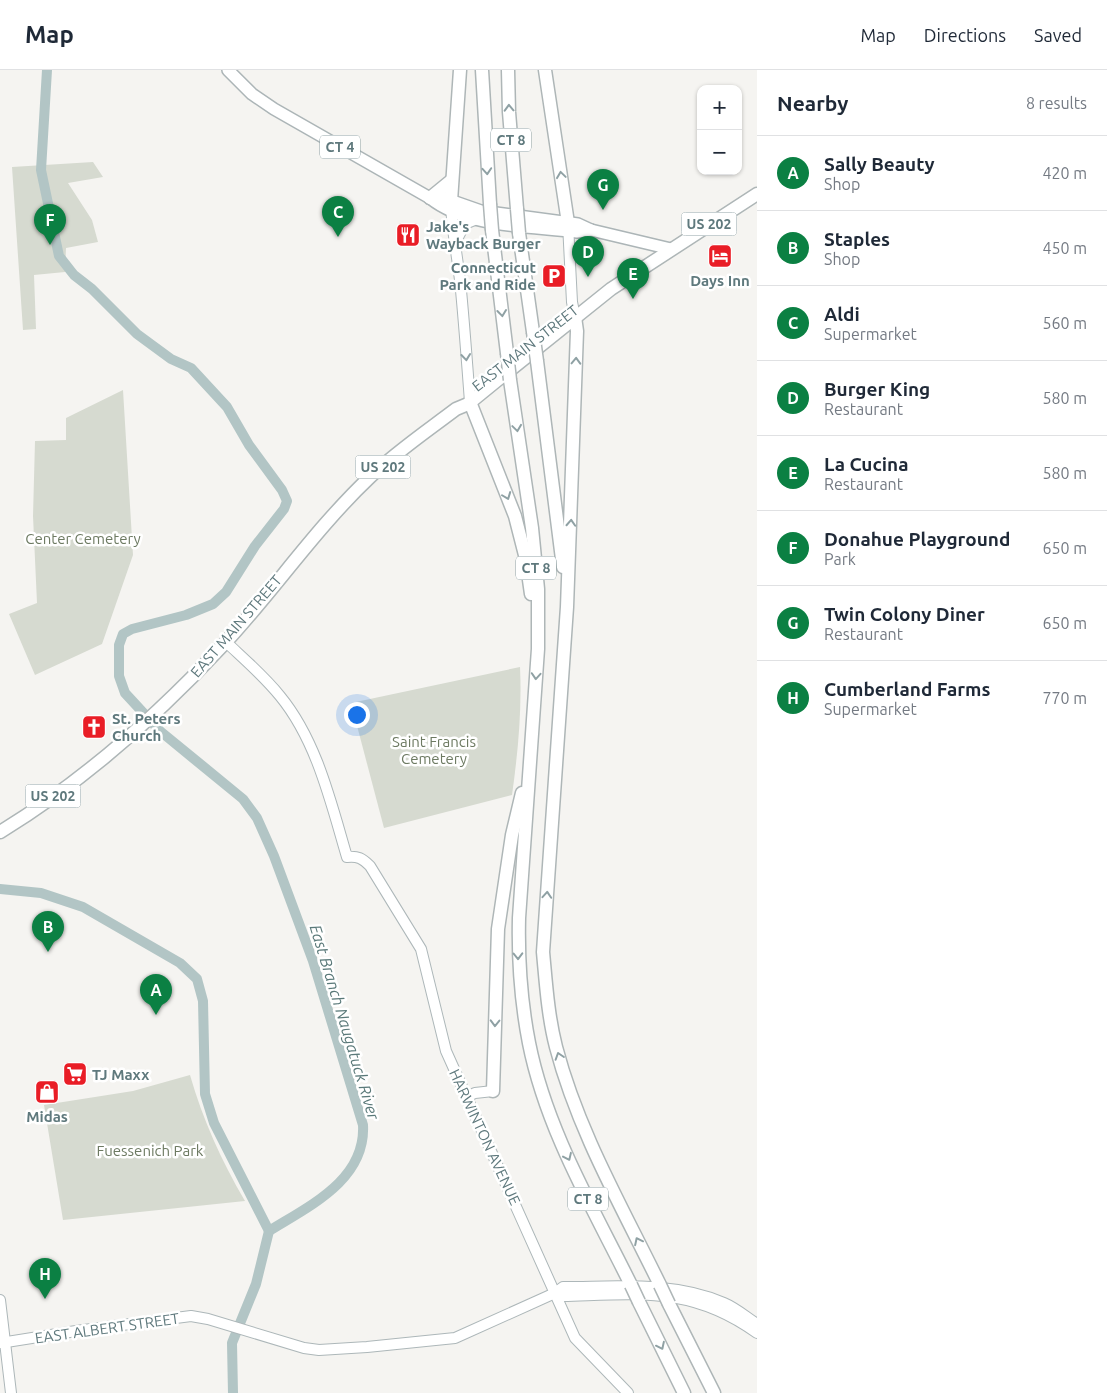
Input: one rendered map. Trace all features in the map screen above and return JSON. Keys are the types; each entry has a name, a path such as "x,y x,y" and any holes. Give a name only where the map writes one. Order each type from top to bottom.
{"highway":[{"path":"451,206 460,70"},
{"name":"CT 8","path":"482,70 492,230 510,380 532,528 538,589 538,649 529,758 518,959 529,1045 550,1112 585,1193 684,1393"},
{"name":"CT 8","path":"508,70 508,112 519,233 567,607 543,952 546,995 556,1046 579,1118 714,1393"},
{"path":"545,70 568,227"},
{"path":"430,198 452,180"},
{"name":"EAST MAIN STREET","path":"0,832 105,759 144,725 226,642 314,536 370,476 574,313 591,307 598,299 671,249 757,194"},
{"path":"567,607 577,331 574,313"},
{"path":"466,400 515,516 526,558 538,649"},
{"path":"493,1091 498,929 512,835 529,758"},
{"path":"688,1340 722,1393"}],"main road":[{"name":"CT 4","path":"228,70 252,94 274,109 430,198 451,206 568,227"},
{"name":"CT 4","path":"451,206 466,218 592,230 671,249"},
{"path":"451,206 452,231 462,311 466,400"},
{"path":"455,243 465,224 477,219"},
{"path":"568,227 574,313"},
{"name":"HARWINTON AVENUE","path":"226,642 275,690 298,723 323,778 348,857 356,856 370,866 421,949 446,1051 575,1338 628,1393"},
{"path":"466,1097 475,1093 493,1091"},
{"name":"EAST ALBERT STREET","path":"3,1343 182,1317 208,1319 319,1350 455,1338 555,1293 564,1287 651,1287 691,1292 726,1304 757,1324"},
{"path":"555,1293 563,1296 644,1294 683,1297 717,1308 757,1333"},
{"path":"0,1300 3,1343 11,1393"}],"green space":[{"path":"93,162 103,177 68,183 92,220 98,242 66,248 65,272 34,275 36,329 23,330 12,167"},
{"name":"Center Cemetery","path":"123,390 133,555 102,644 35,675 9,614 37,603 33,516 35,441 66,440 66,418"},
{"name":"Saint Francis Cemetery","path":"520,667 519,731 512,795 384,828 351,703"},
{"name":"Fuessenich Park","path":"190,1075 213,1140 245,1201 63,1220 44,1105 133,1091"}],"waterway":[{"name":"East Branch Naugatuck River","path":"47,70 41,170 59,256 74,275 92,289 137,334 171,359 191,368 227,407 249,445 282,490 287,501 284,509 255,546 226,592 213,604 186,615 132,629 123,634 119,645 119,676 125,693 160,731 243,799 257,818 274,856 313,961 363,1125 361,1144 355,1161 345,1176 317,1201 269,1231"},
{"path":"0,889 41,893 83,907 180,963 197,979 203,1001 205,1094 214,1123 269,1231"},
{"path":"233,1393 232,1343 256,1284 269,1231"}],"place":[{"name":"Twin Colony Diner","path":"603,210"},
{"name":"Jake's Wayback Burger","path":"408,235"},
{"name":"Aldi","path":"338,237"},
{"name":"Donahue Playground","path":"50,245"},
{"name":"Days Inn","path":"720,256"},
{"name":"Connecticut Park and Ride","path":"554,276"},
{"name":"Burger King","path":"588,277"},
{"name":"La Cucina","path":"633,299"},
{"name":"St. Peters Church","path":"94,727"},
{"name":"Staples","path":"48,952"},
{"name":"Sally Beauty","path":"156,1015"},
{"name":"TJ Maxx","path":"75,1074"},
{"name":"Midas","path":"47,1092"},
{"name":"Cumberland Farms","path":"45,1299"}]}
